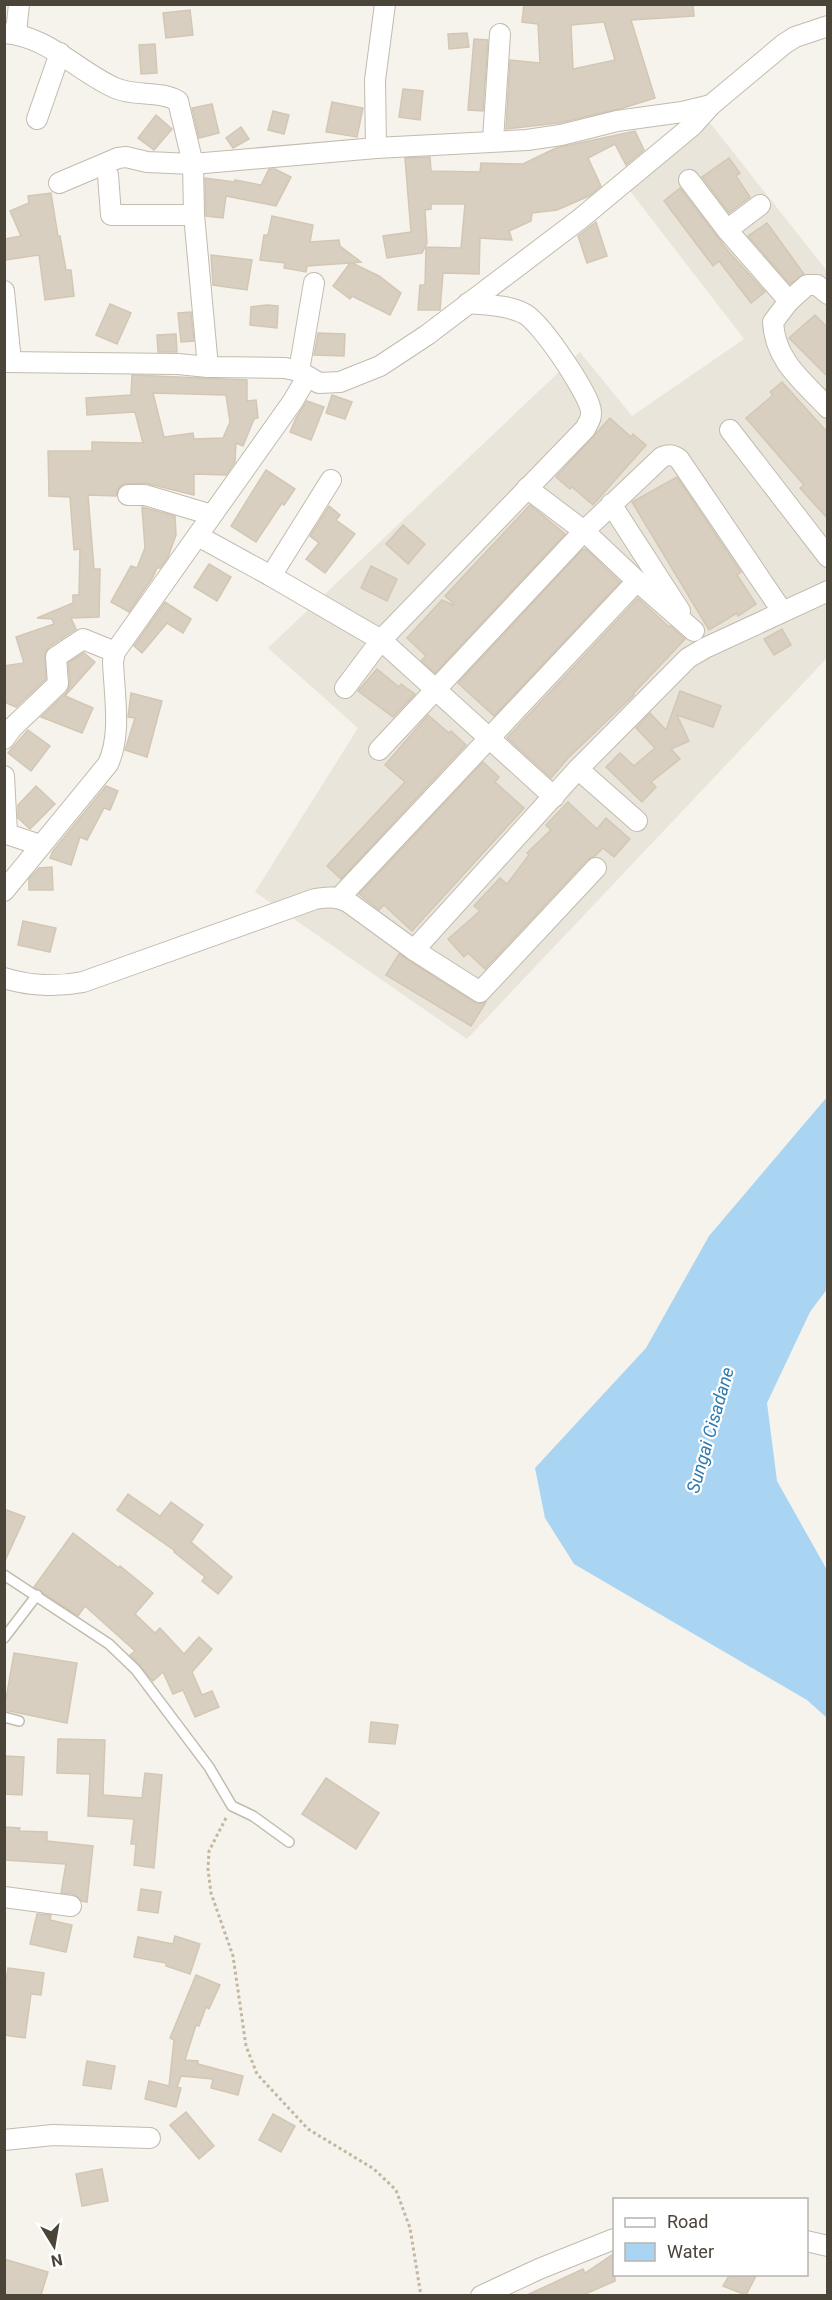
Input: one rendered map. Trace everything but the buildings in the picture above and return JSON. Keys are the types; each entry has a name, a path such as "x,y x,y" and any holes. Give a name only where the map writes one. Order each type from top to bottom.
{"street":[{"path":"19,4 10,33 51,47 96,79 118,89 132,94 171,96 178,101 193,164 194,215 208,367"},
{"path":"376,148 375,80 385,4"},
{"path":"4,291 8,362 285,368 303,374 319,384 340,382 380,366 427,335 580,219 692,126 711,105 789,41 828,26"},
{"path":"493,140 500,34"},
{"path":"37,119 60,53"},
{"path":"59,183 118,158 126,157 147,162 193,164 376,148 527,140 561,135 617,121 682,112 711,105"},
{"path":"108,174 111,215 194,215"},
{"path":"689,180 727,230 789,301"},
{"path":"727,230 760,205"},
{"path":"4,891 108,764 112,754 115,730 113,661 115,652 293,401 303,374 314,283"},
{"path":"828,294 817,285 807,285 789,301 773,322 778,350 784,361 828,408"},
{"path":"345,688 381,640 585,429 591,416 590,407 579,386 536,323 524,313 468,303"},
{"path":"730,430 828,557"},
{"path":"379,750 584,531 662,457 674,455 679,459 782,611"},
{"path":"271,576 332,480"},
{"path":"527,488 584,531 694,631"},
{"path":"128,495 145,495 212,514"},
{"path":"611,504 705,648"},
{"path":"198,536 381,640 554,797"},
{"path":"340,897 637,581"},
{"path":"414,950 578,770 688,658 782,611 828,591"},
{"path":"4,739 12,728 58,684 56,657 83,639 115,652"},
{"path":"578,770 637,821"},
{"path":"4,776 6,833 40,845"},
{"path":"4,978 36,984 68,985 120,970 315,898 340,897 414,950 480,992 596,868"},
{"path":"4,1897 71,1906"},
{"path":"4,2140 53,2135 150,2138"},
{"path":"481,2295 613,2240"},
{"path":"808,2241 828,2246"}],"lane":[{"path":"4,1575 109,1644 136,1670 209,1767 232,1806 253,1816 289,1842"},
{"path":"4,1638 37,1595"},
{"path":"4,1717 19,1721"}],"path":[{"path":"232,1806 209,1851 208,1869 211,1893 233,1956 246,2046 257,2074 308,2129 374,2169 396,2190 410,2228 421,2295"}],"shaded area":[{"path":"707,119 827,271 827,658 467,1039 255,892 358,728 268,648 580,352 632,416 744,339 627,187"}],"water":[{"name":"Sungai Cisadane","path":"827,1097 827,1289 810,1312 767,1403 777,1481 827,1570 827,1718 807,1700 574,1564 545,1518 535,1468 646,1348 709,1236"}]}
